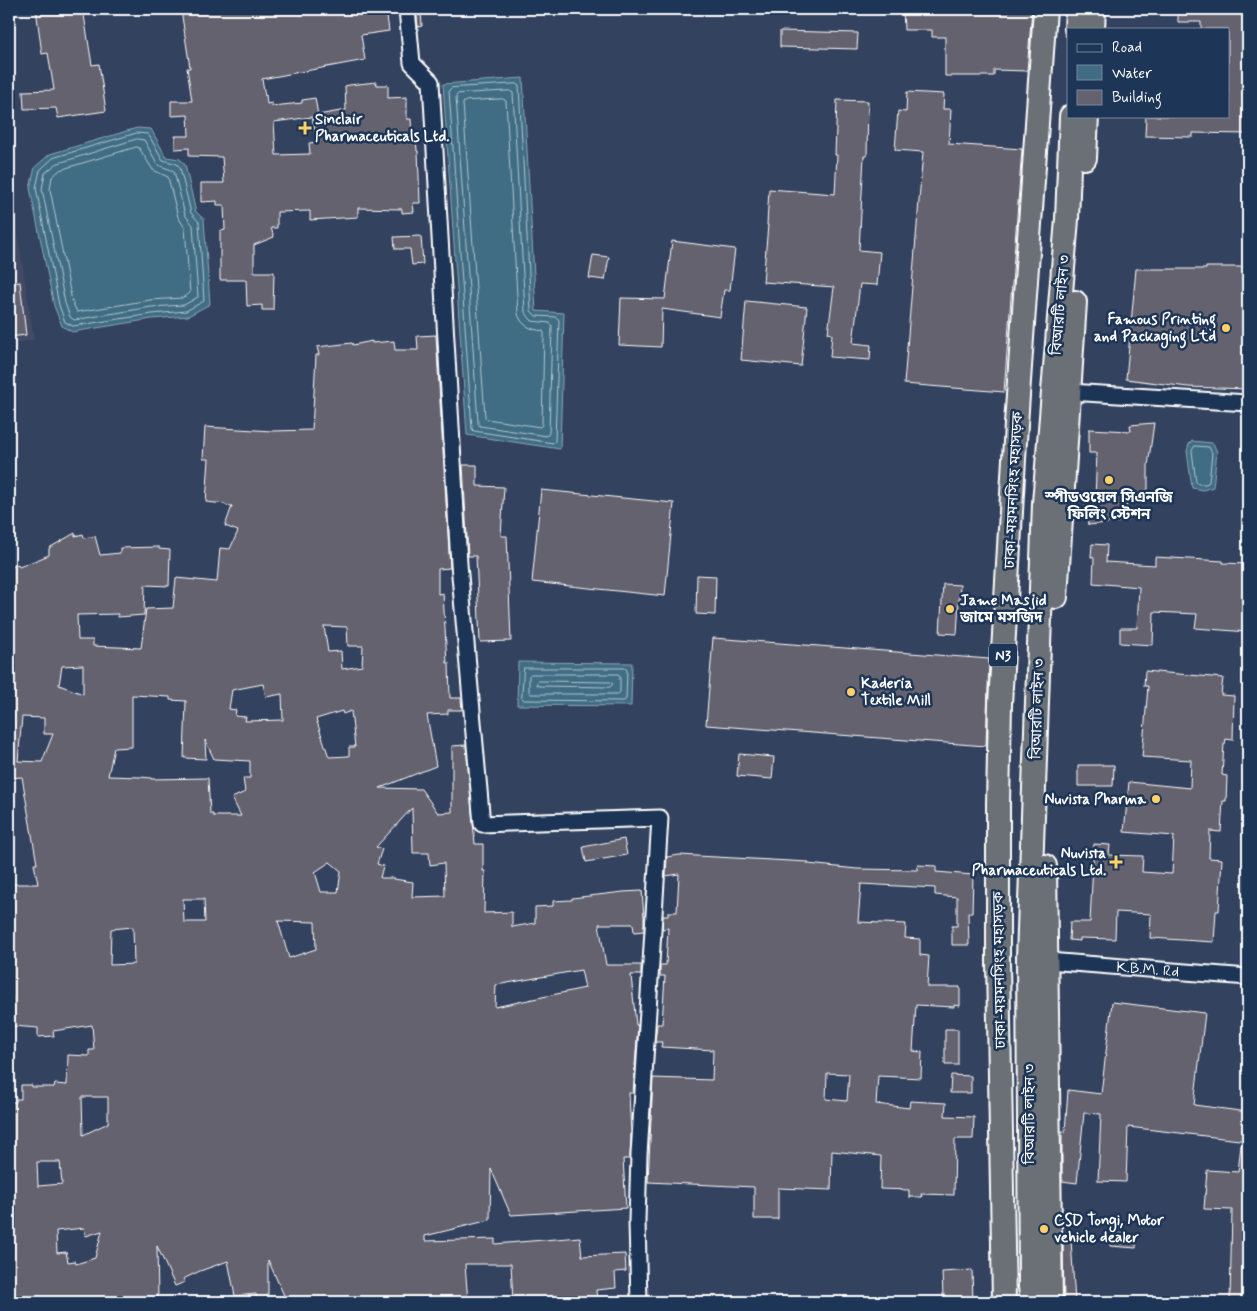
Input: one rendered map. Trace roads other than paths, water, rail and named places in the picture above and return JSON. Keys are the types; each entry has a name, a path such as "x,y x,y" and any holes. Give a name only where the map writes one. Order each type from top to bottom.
{"highway":[{"name":"ঢাকা-ময়মনসিংহ মহাসড়ক","path":"1004,1302 998,963 1000,704 1017,414 1046,9"},
{"path":"1076,28 1077,9"},
{"path":"1093,28 1094,9"},
{"name":"বিআরটি লাইন ৩","path":"1032,1302 1030,1287 1028,958 1044,503 1072,118"},
{"path":"1052,1302 1045,858 1046,752 1087,118"}],"street":[{"path":"407,9 412,63 431,82 459,564 482,824 660,818 637,1202 639,1302"},
{"path":"1070,392 1248,403"},
{"name":"K.B.M. Rd","path":"1048,961 1248,976"}],"water":[{"path":"523,78 536,311 564,313 560,449 467,435 443,84"},
{"path":"137,128 151,129 166,157 180,159 185,165 196,212 204,219 210,304 188,316 152,319 72,332 62,326 54,306 30,188 35,167 50,154"},
{"path":"1192,441 1213,443 1217,452 1213,487 1203,490 1192,488 1187,451"},
{"path":"518,662 632,663 631,706 517,705"}],"place":[{"name":"Sinclair Pharmaceuticals Ltd.","path":"305,128"},
{"name":"Famous Printing and Packaging Ltd","path":"1226,328"},
{"name":"স্পীডওয়েল সিএনজি ফিলিং স্টেশন","path":"1109,480"},
{"name":"Jame Masjid জামে মসজিদ","path":"950,609"},
{"name":"Kaderia Textile Mill","path":"851,692"},
{"name":"Nuvista Pharma","path":"1156,799"},
{"name":"Nuvista Pharmaceuticals Ltd.","path":"1116,862"},
{"name":"CSD Tongi, Motor vehicle dealer","path":"1044,1229"}]}
